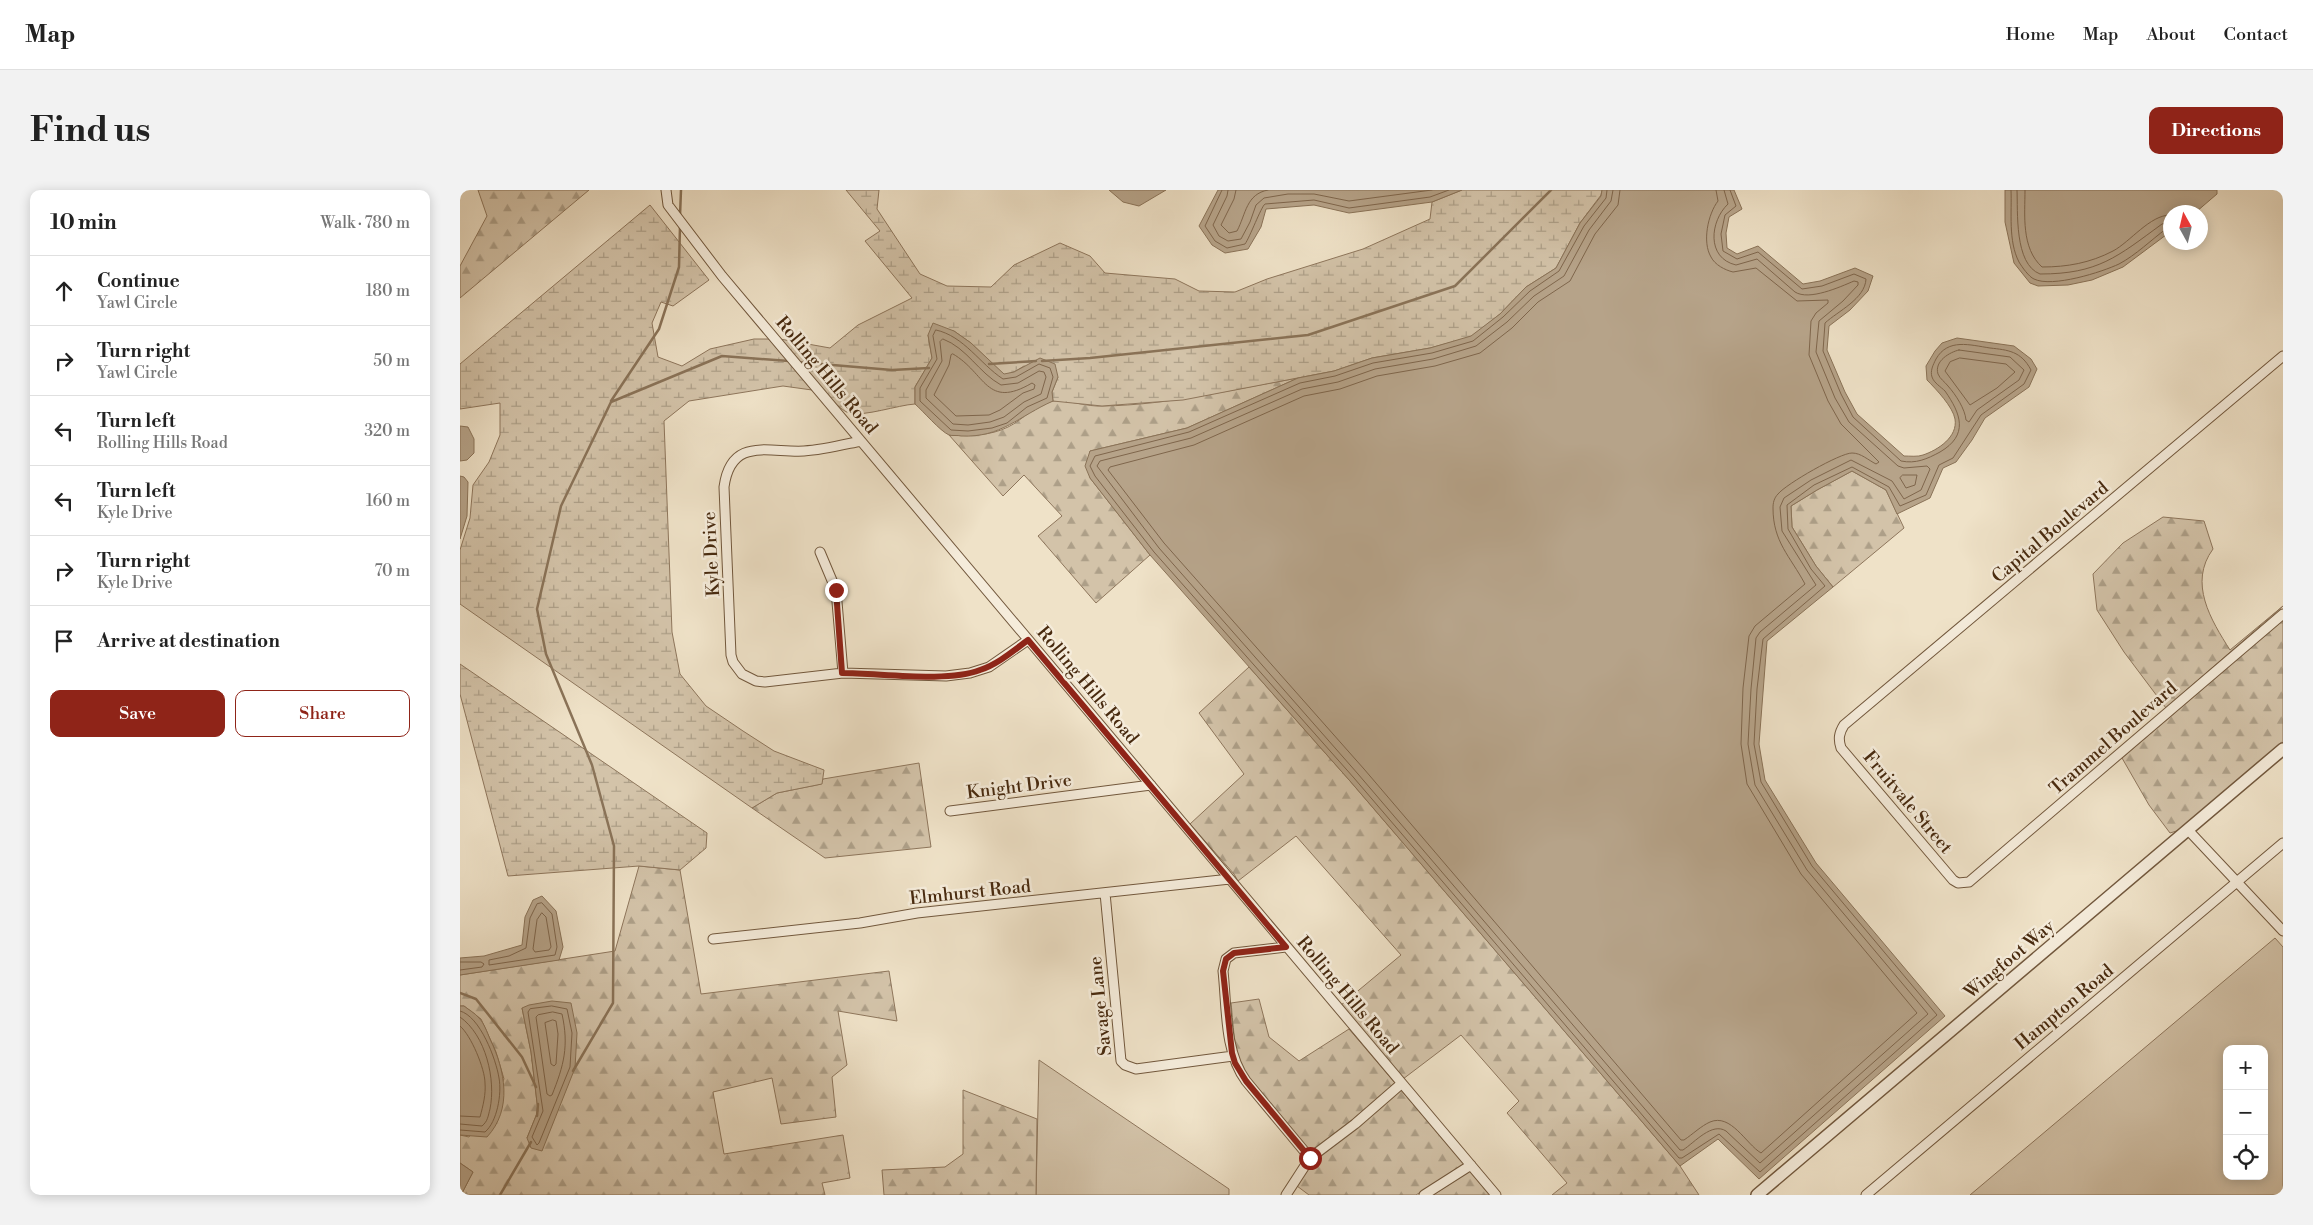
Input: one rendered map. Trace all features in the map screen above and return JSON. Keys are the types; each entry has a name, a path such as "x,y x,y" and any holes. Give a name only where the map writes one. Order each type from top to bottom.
{"street":[{"name":"Rolling Hills Road","path":"666,190 668,205 692,238 1496,1195"},
{"name":"Capital Boulevard","path":"1840,733 1852,719 2283,356"},
{"name":"Kyle Drive","path":"861,441 817,450 801,451 764,448 749,451 731,465 724,487 731,654 737,668 750,679 765,682 842,673 946,676 970,673 997,662 1028,640"},
{"path":"820,552 836,590 842,673"},
{"name":"Trammel Boulevard","path":"1963,883 1969,882 1992,864 2283,614"},
{"name":"Fruitvale Street","path":"1840,733 1841,748 1953,880 1963,883"},
{"name":"Wingfoot Way","path":"1757,1195 2283,749"},
{"name":"Knight Drive","path":"950,811 1151,785"},
{"path":"2189,830 2283,931"},
{"name":"Hampton Road","path":"1866,1195 2283,843"},
{"name":"Elmhurst Road","path":"713,939 860,923 917,913 1230,879"},
{"name":"Savage Lane","path":"1105,893 1122,1061 1131,1068 1136,1068 1233,1056"},
{"path":"1286,947 1234,953 1226,959 1223,971 1233,1056 1246,1081 1310,1158"},
{"path":"1286,1195 1310,1158 1355,1124 1401,1084"},
{"path":"1424,1195 1471,1165"}],"green space":[{"path":"478,190 589,190 460,298 460,266 487,216"},
{"path":"846,190 879,190 877,209 920,274 947,286 991,287 1014,265 1060,243 1090,256 1105,273 1175,279 1199,291 1235,292 1267,279 1363,249 1430,219 1432,202 1462,190 1602,190 1601,195 1580,223 1556,268 1526,287 1500,314 1471,337 1430,348 1372,358 1334,371 1183,400 1102,406 1053,401 1052,392 1058,377 1024,366 1004,375 971,343 954,331 928,335 932,358 915,387 915,404 855,414 842,409 834,402 780,339 830,348 858,325 912,298 865,241 880,231"},
{"path":"650,205 709,280 673,306 661,302 652,323 658,357 682,366 710,349 754,339 769,339 812,390 783,386 689,401 664,421 672,632 680,674 706,706 743,731 774,751 824,770 822,784 777,793 752,808 460,604 460,550 470,518 473,485 489,462 500,435 500,403 460,409 460,364"},
{"path":"1298,378 1187,428 1090,451 1090,478 1150,555 1096,603 1038,536 1062,516 1024,475 1003,496 949,435 979,435 1001,430 1014,424 1035,408 1047,402 1054,401 1097,406 1152,403"},
{"path":"1852,471 1886,490 1904,528 1833,587 1816,566 1792,527 1791,506"},
{"path":"2163,517 2204,521 2213,549 2202,575 2202,588 2210,614 2230,650 2283,606 2166,708 2124,652 2097,610 2093,574 2123,543"},
{"path":"2283,620 2283,743 2183,829 2170,833 2149,805 2122,758"},
{"path":"460,664 707,833 706,848 680,870 639,866 508,876 460,694"},
{"path":"1249,667 1350,781 1680,1166 1699,1195 1552,1195 1567,1183 1507,1113 1519,1101 1461,1035 1403,1079 1341,1005 1401,955 1296,836 1238,881 1190,824 1244,774 1199,713"},
{"path":"919,763 931,847 825,858 752,808 777,793 821,784 823,779"},
{"path":"639,866 680,870 701,994 889,971 897,1021 838,1011 847,1065 832,1077 836,1117 781,1124 772,1078 713,1092 724,1154 843,1135 850,1178 822,1183 825,1195 461,1195 473,1172 460,1163 460,1135 469,1137 504,1079 496,1052 481,1019 464,1006 460,1006 460,975 615,951","holes":["522,1008 575,1068 527,1138 538,1111 531,1052"]},
{"path":"2275,938 2283,947 2283,1195 1970,1195"},
{"path":"1259,999 1269,1037 1299,1061 1349,1029 1395,1083 1311,1152 1249,1078 1240,1061 1235,1042 1231,1003"},
{"path":"1039,1060 1229,1189 1229,1195 1036,1195"},
{"path":"963,1090 1037,1119 1036,1195 884,1195 882,1170 945,1167 963,1154"},
{"path":"1401,1090 1464,1164 1416,1195 1309,1195 1297,1186 1313,1162 1357,1128"},
{"path":"1470,1171 1490,1195 1433,1195"}],"water":[{"path":"1109,190 1166,190 1139,206 1123,202"},
{"path":"1218,190 1462,190 1432,202 1349,213 1314,205 1266,209 1261,227 1248,249 1225,253 1212,245 1199,226"},
{"path":"1602,190 1734,190 1742,209 1729,217 1726,233 1727,248 1737,254 1758,246 1803,284 1820,281 1855,268 1873,276 1868,291 1850,310 1829,326 1827,350 1845,392 1857,414 1904,456 1919,456 1929,453 1946,442 1953,432 1955,426 1954,414 1944,398 1927,380 1926,366 1942,343 1957,338 2014,346 2031,359 2037,369 2029,387 1985,418 1956,462 1943,468 1930,498 1897,514 1886,490 1852,471 1791,506 1792,527 1816,566 1833,587 1767,641 1759,744 1765,780 1816,863 1945,1016 1759,1179 1718,1139 1680,1166 1350,781 1150,555 1090,478 1085,466 1090,451 1187,428 1298,378 1334,371 1372,358 1430,348 1471,336 1500,314 1526,287 1556,268 1580,223 1601,196"},
{"path":"2005,190 2217,190 2217,194 2204,205 2163,205 2163,237 2123,267 2092,280 2068,285 2038,286 2030,283 2014,263 2005,222"},
{"path":"933,323 954,331 971,343 1004,374 1014,372 1040,358 1055,364 1058,377 1052,392 1053,401 999,430 975,436 945,433 915,404 915,387 932,358 928,335"},
{"path":"460,426 468,427 474,439 474,453 467,460 460,461"},
{"path":"460,476 464,477 468,482 467,516 460,539"},
{"path":"542,896 556,911 563,947 559,960 460,975 460,958 484,956 522,945 525,917 533,900"},
{"path":"552,1001 571,1003 577,1033 575,1068 542,1151 531,1148 527,1138 538,1111 531,1052 522,1008"},
{"path":"460,1006 464,1006 482,1022 500,1063 504,1089 501,1114 487,1137 460,1135"},
{"path":"460,1163 473,1172 461,1195 460,1195"}],"waterway":[{"path":"680,216 681,190"},
{"path":"1042,361 1090,358 1308,335 1455,286 1551,190"},
{"path":"611,401 659,329 679,267 680,226"},
{"path":"573,1071 613,1003 614,846 592,765 546,654 537,609 561,506 611,402 722,356 789,361"},
{"path":"989,364 1036,361"},
{"path":"797,362 892,370 929,368"},
{"path":"460,993 476,999 522,1057 536,1087"},
{"path":"537,1116 538,1104"},
{"path":"500,1195 531,1142"}],"route":[{"path":"836,590 839,606 842,673 957,676 979,670 997,662 1028,640 1272,928 1286,947 1234,953 1226,959 1224,965 1223,971 1232,1053 1240,1073 1310,1158"}]}
